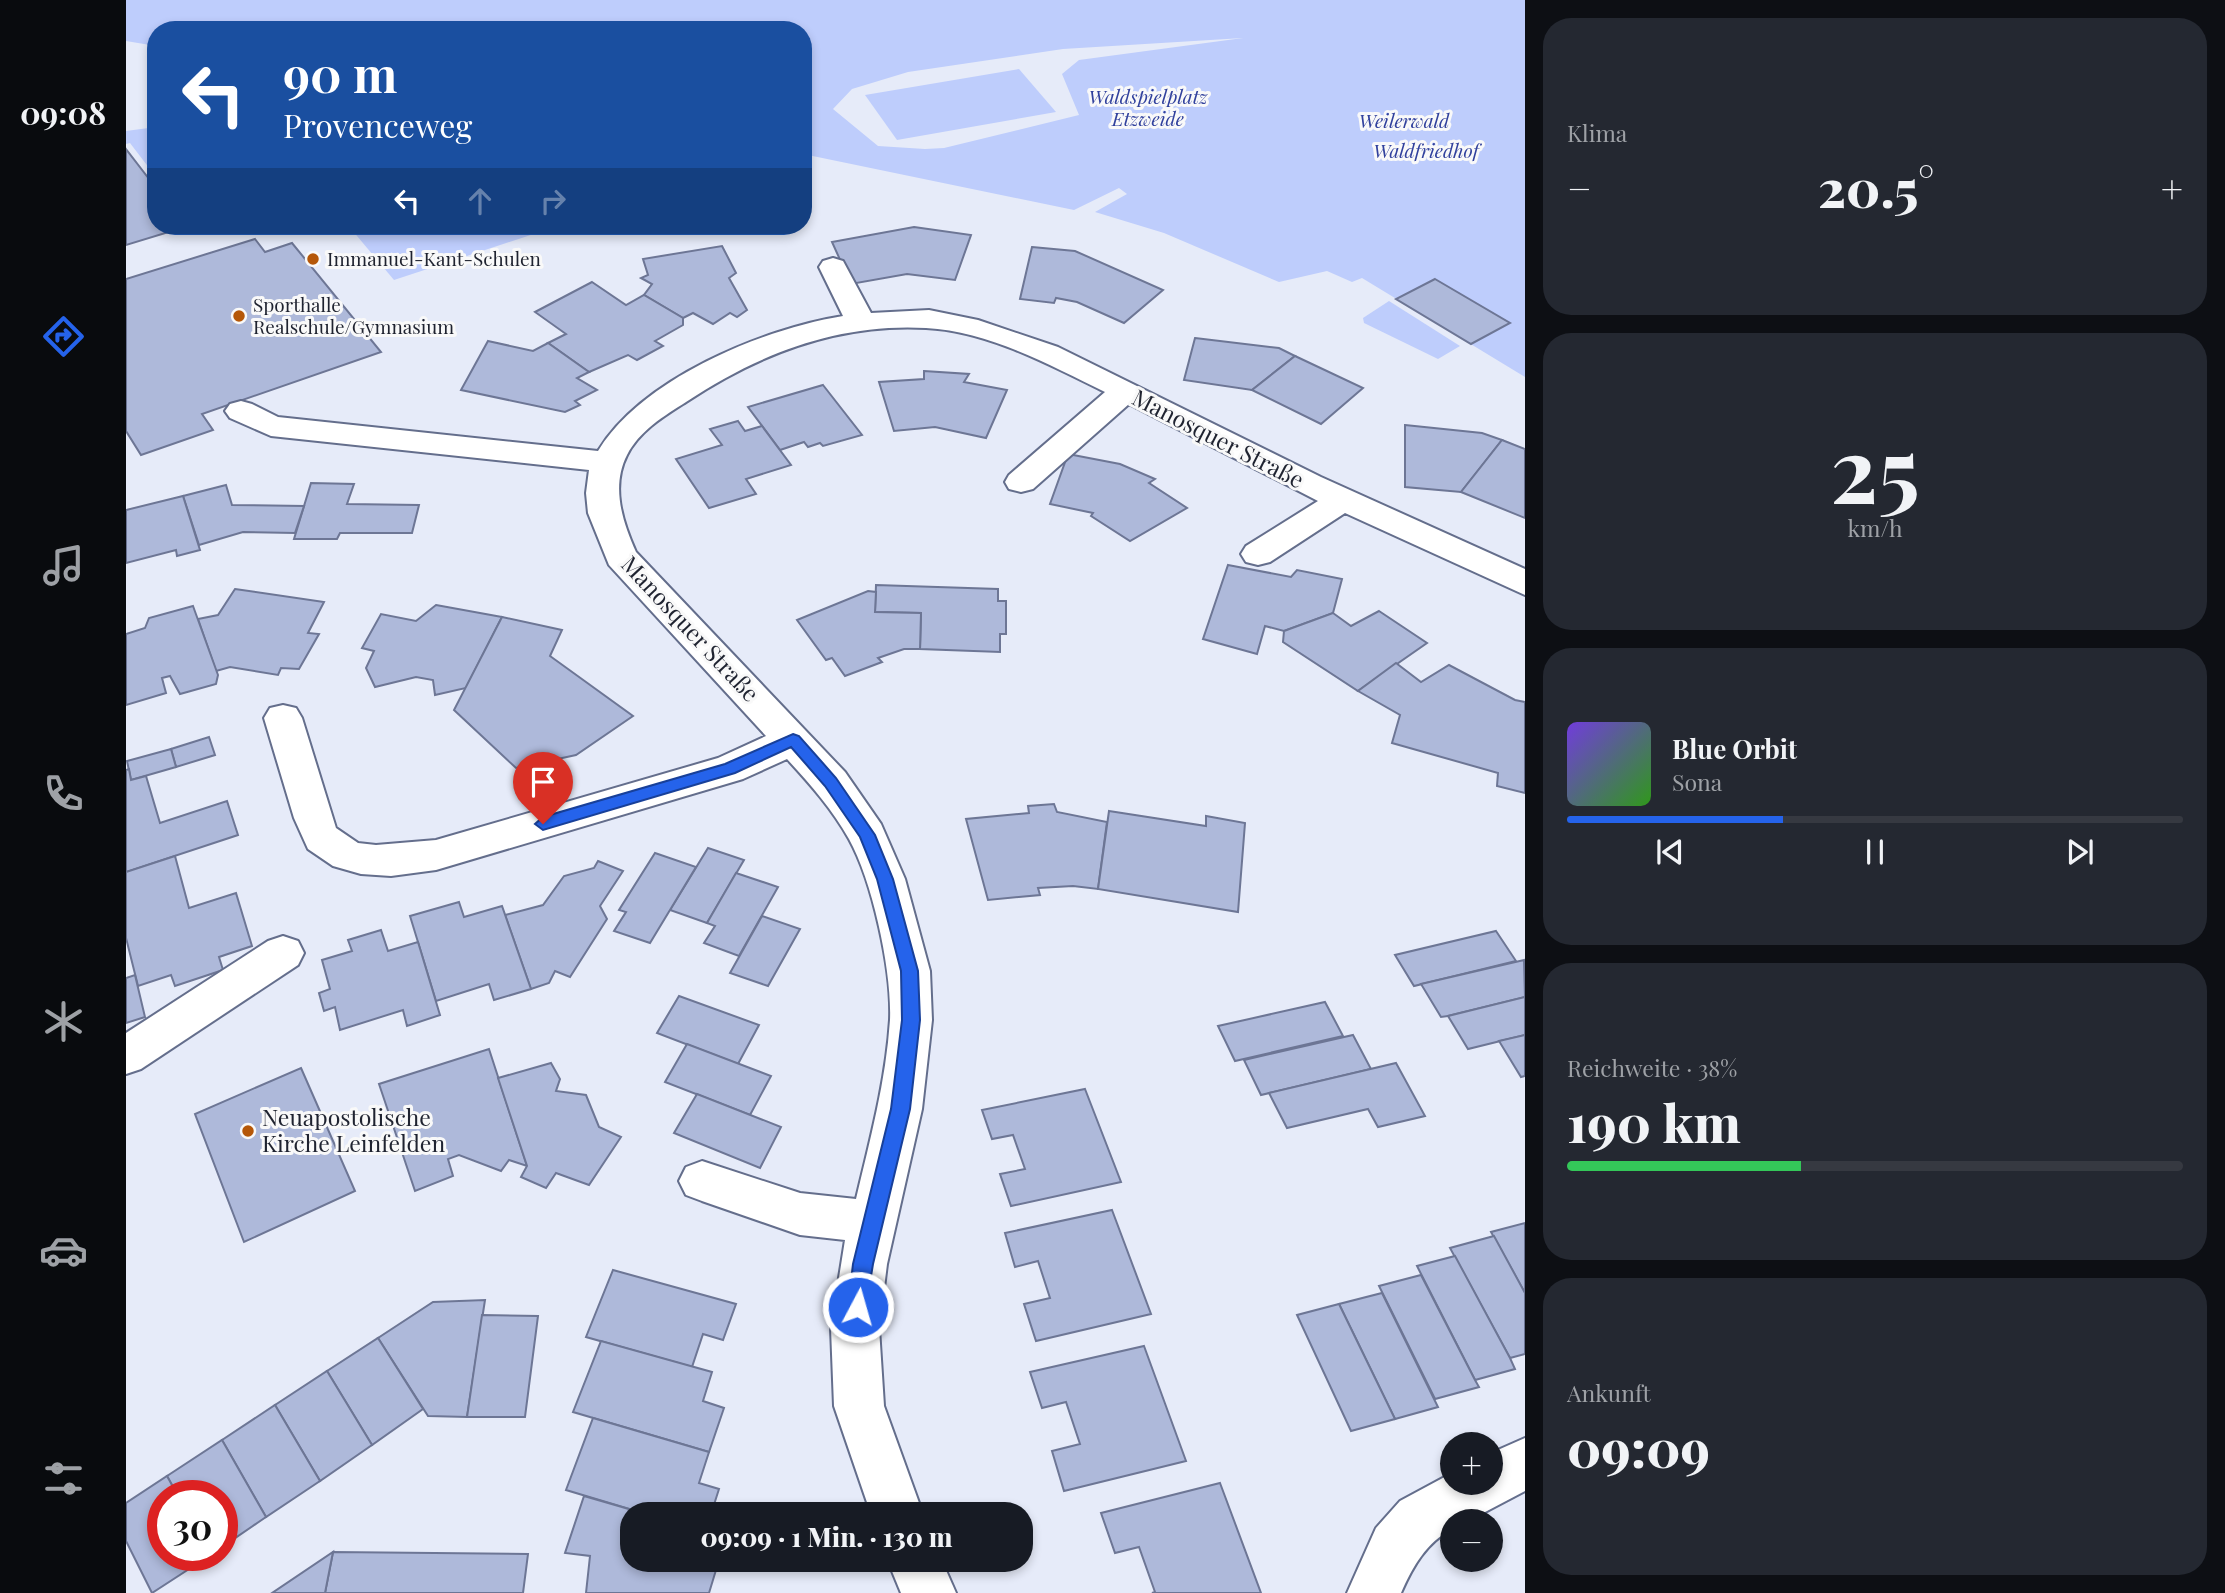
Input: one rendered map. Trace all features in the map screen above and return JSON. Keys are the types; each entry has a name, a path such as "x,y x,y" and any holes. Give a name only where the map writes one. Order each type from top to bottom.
{"street":[{"path":"833,267 860,321"},
{"name":"Manosquer Straße","path":"893,1502 859,1406 855,1328 863,1264 901,1109 911,1020 909,971 885,879 867,835 831,782 621,557 606,528 600,490 608,462 629,429 644,415 718,366 780,338 860,321 926,319 977,328 1035,349 1342,499 1525,583"},
{"path":"1021,482 1125,392"},
{"path":"241,411 271,426 608,462"},
{"path":"1258,554 1342,499"},
{"path":"283,718 321,837 349,855 387,863 436,855 730,769 793,740"},
{"path":"126,1056 283,954"},
{"path":"702,1181 800,1214 873,1222"},
{"path":"1503,1475 1525,1463"},
{"path":"1374,1593 1395,1547 1418,1519 1465,1495"},
{"path":"920,1572 929,1593"}],"green space":[{"name":"Weilerwald","path":"126,0 1525,0 1525,377 1362,278 1352,282 1327,271 1279,282 1164,233 1095,212 1127,194 1119,188 1074,210 812,156 812,21 147,21 147,44 126,41","holes":["1243,38 1079,60 1062,74 1079,115 944,148 878,146 833,109 852,89 908,72 1063,49"]},
{"path":"1019,69 1056,112 897,140 865,95"},
{"path":"147,128 147,165 130,143 126,144 126,131"},
{"path":"356,235 531,235 394,280"},
{"path":"1389,301 1460,346 1438,359 1364,323 1363,318"}],"building":[{"path":"126,149 147,176 147,235 159,235 126,245"},
{"path":"914,227 971,235 955,280 907,274 851,284 832,242"},
{"name":"Sporthalle Realschule/Gymnasium","path":"255,239 265,252 292,243 381,352 202,414 213,430 141,455 126,431 126,279"},
{"path":"722,246 736,273 729,278 747,310 737,317 730,313 713,324 693,313 683,318 644,295 652,284 641,278 648,275 643,259"},
{"path":"1032,247 1075,251 1163,290 1124,323 1077,302 1056,298 1054,303 1020,299"},
{"path":"1435,279 1510,323 1471,344 1396,299"},
{"path":"592,282 626,305 644,295 683,318 683,325 655,341 663,346 637,360 628,355 589,372 548,343 566,334 535,312"},
{"path":"1195,338 1279,348 1295,356 1252,390 1184,380"},
{"path":"488,341 533,351 548,343 589,372 577,378 597,390 575,401 580,405 565,412 461,390"},
{"path":"1295,356 1363,388 1321,424 1252,390"},
{"path":"924,371 969,374 964,382 1007,390 986,438 935,427 894,431 879,382 924,379"},
{"path":"823,385 862,435 823,446 820,443 808,447 804,442 780,450 748,407"},
{"path":"738,421 745,431 762,426 791,465 746,479 756,494 709,508 676,459 722,445 710,429"},
{"path":"1405,425 1482,433 1502,440 1461,492 1405,487"},
{"path":"1502,440 1525,449 1525,518 1461,492"},
{"path":"1068,454 1120,464 1155,479 1149,483 1187,508 1130,541 1091,516 1093,513 1050,504"},
{"path":"311,483 354,484 347,504 419,505 412,533 340,533 337,539 294,539"},
{"path":"226,485 232,505 304,506 295,533 243,532 199,545 183,496"},
{"path":"183,496 200,550 177,556 176,550 126,563 126,510"},
{"path":"1228,565 1291,577 1297,570 1342,579 1333,613 1284,631 1265,626 1257,654 1203,639"},
{"path":"876,585 998,589 998,601 1006,601 1006,634 1000,634 1000,652 920,649 921,613 875,612"},
{"path":"235,589 324,602 308,633 319,634 299,669 281,668 278,675 230,667 216,671 198,619 218,615"},
{"path":"868,591 876,592 875,612 921,613 920,649 904,649 878,658 882,662 845,676 832,658 826,660 797,620"},
{"path":"436,605 502,617 466,688 435,695 433,680 416,677 375,687 366,668 374,651 362,648 381,614 416,621"},
{"path":"193,606 218,675 216,684 180,694 170,676 162,678 166,693 126,705 126,634 145,628 149,618"},
{"path":"1379,611 1427,643 1358,691 1283,642 1284,631 1333,613 1351,626"},
{"path":"502,617 562,630 550,656 633,716 576,755 516,768 454,710"},
{"path":"1396,663 1421,682 1449,665 1515,700 1525,702 1525,793 1497,786 1498,773 1392,743 1400,715 1358,691"},
{"path":"209,737 215,755 176,767 171,749"},
{"path":"171,749 176,767 131,780 127,761"},
{"path":"129,769 131,780 146,776 160,823 227,801 238,835 126,872 126,770"},
{"path":"1054,804 1057,812 1107,822 1098,889 1073,886 1038,888 1040,895 988,900 966,819 1029,813 1028,806"},
{"path":"1109,811 1206,826 1206,816 1245,823 1238,912 1098,889"},
{"path":"708,848 744,860 707,923 670,910"},
{"path":"655,853 696,867 650,943 614,931 626,912 619,910"},
{"path":"175,856 189,908 236,893 252,946 219,957 223,970 175,986 171,975 138,986 126,938 126,872"},
{"path":"598,861 623,871 600,906 607,919 570,977 555,971 549,983 531,989 505,915 543,905 564,876 594,868"},
{"path":"736,873 778,887 739,956 704,943 715,926 707,923"},
{"path":"459,902 464,917 502,906 531,989 494,1000 489,984 436,1001 410,916"},
{"path":"762,916 800,929 768,986 730,973"},
{"path":"381,930 388,951 418,942 440,1015 407,1026 403,1010 340,1030 335,1007 324,1011 319,993 330,989 322,960 352,951 348,940"},
{"path":"1496,931 1516,961 1414,986 1395,955"},
{"path":"1524,960 1525,997 1448,1016 1441,1017 1421,984"},
{"path":"135,975 145,1017 126,1023 126,978"},
{"path":"679,996 759,1025 738,1064 657,1033"},
{"path":"1525,997 1525,1035 1468,1049 1448,1016"},
{"path":"1325,1002 1343,1036 1235,1061 1218,1026"},
{"path":"1353,1035 1371,1069 1261,1095 1244,1060"},
{"path":"1525,1035 1525,1076 1521,1077 1499,1041"},
{"path":"687,1044 771,1076 750,1115 665,1082"},
{"path":"489,1049 527,1166 509,1160 501,1171 459,1155 448,1159 453,1176 415,1191 379,1084"},
{"path":"551,1063 560,1079 556,1091 586,1095 599,1127 621,1137 589,1185 556,1173 546,1188 521,1177 527,1166 498,1078"},
{"path":"1396,1063 1425,1116 1378,1127 1368,1109 1287,1128 1269,1093"},
{"path":"301,1068 355,1191 244,1242 195,1114"},
{"path":"1085,1089 1121,1182 1011,1206 1000,1174 1025,1169 1013,1135 992,1139 982,1110"},
{"path":"697,1094 781,1127 760,1168 674,1133"},
{"path":"1112,1210 1151,1314 1036,1341 1024,1304 1050,1298 1038,1261 1015,1267 1005,1233"},
{"path":"1525,1223 1525,1293 1491,1232"},
{"path":"1494,1236 1525,1293 1525,1354 1510,1358 1450,1248"},
{"path":"1455,1256 1515,1369 1475,1380 1417,1266"},
{"path":"613,1270 736,1304 723,1340 703,1334 692,1367 586,1337"},
{"path":"1421,1275 1479,1387 1435,1399 1379,1286"},
{"path":"1382,1293 1438,1407 1395,1419 1339,1304"},
{"path":"485,1300 467,1417 428,1416 378,1338 433,1302"},
{"path":"1339,1304 1395,1419 1351,1431 1297,1315"},
{"path":"482,1315 538,1316 525,1417 467,1417"},
{"path":"378,1338 423,1409 372,1445 327,1371"},
{"path":"601,1341 712,1372 703,1401 724,1408 709,1452 573,1412"},
{"path":"1144,1346 1186,1461 1064,1491 1052,1451 1080,1444 1066,1402 1042,1408 1030,1372"},
{"path":"327,1371 372,1445 320,1481 275,1405"},
{"path":"275,1405 320,1481 266,1517 222,1440"},
{"path":"593,1418 709,1452 699,1483 719,1489 715,1502 620,1502 620,1506 566,1490"},
{"path":"222,1440 266,1517 238,1536 238,1480 169,1480 167,1476"},
{"path":"1220,1483 1261,1593 1152,1593 1155,1592 1139,1547 1115,1553 1101,1513"},
{"path":"147,1489 147,1571 186,1571 152,1593 126,1541 126,1503"},
{"path":"584,1496 620,1506 620,1572 715,1572 709,1593 586,1593 590,1556 565,1553"},
{"path":"333,1552 528,1554 523,1593 325,1593"},
{"path":"333,1552 325,1593 272,1593"}],"place":[{"name":"Immanuel-Kant-Schulen","path":"313,259"},
{"name":"Sporthalle Realschule/Gymnasium","path":"239,316"},
{"name":"Neuapostolische Kirche Leinfelden","path":"248,1131"}],"route":[{"path":"543,824 730,769 793,740 831,782 867,835 885,879 909,971 911,1020 901,1109 863,1264 858,1307"}],"park label":[{"name":"Waldspielplatz Etzweide","path":"1148,108"},
{"name":"Waldfriedhof","path":"1426,151"}]}
